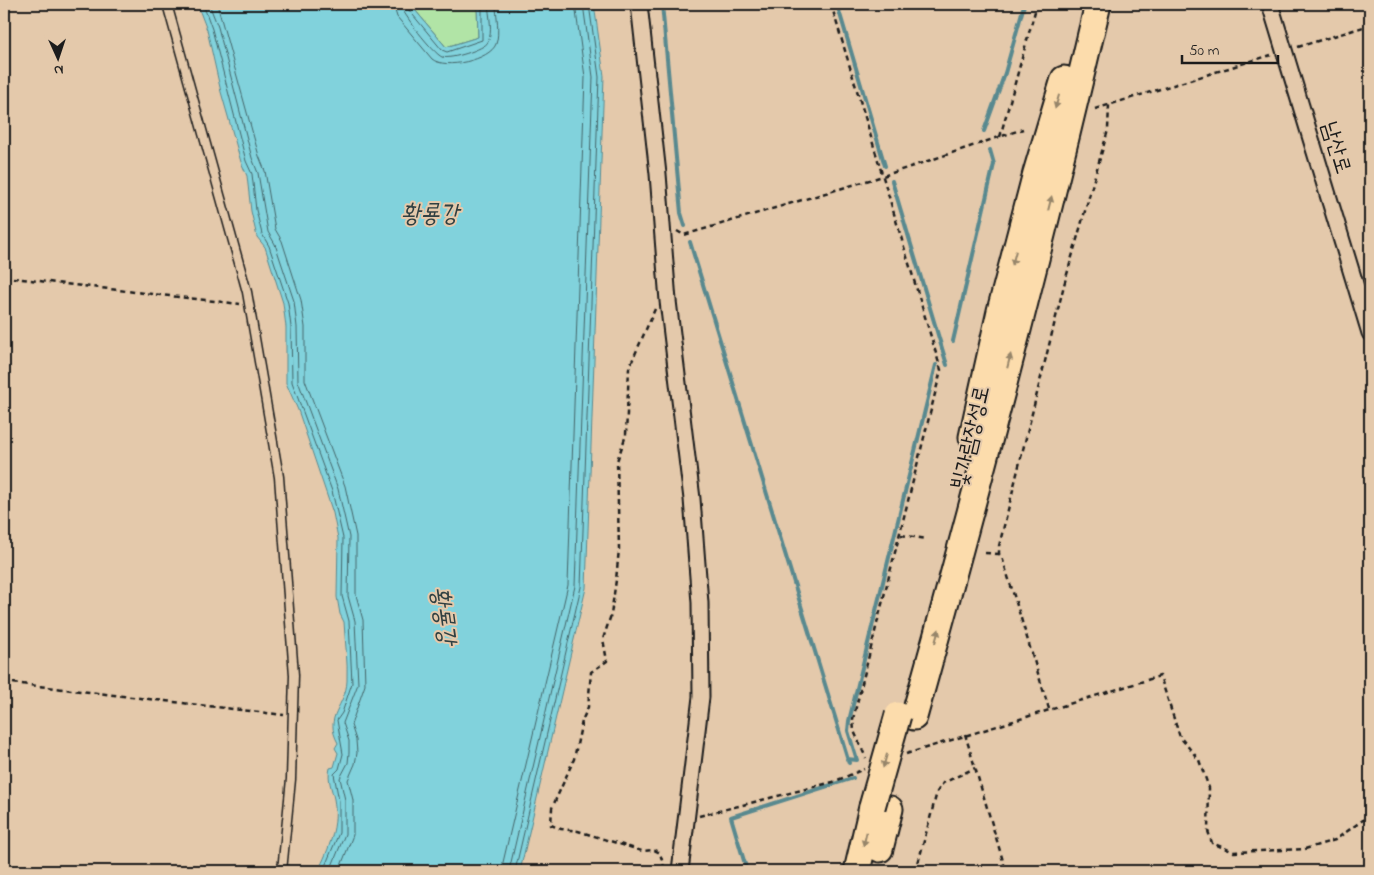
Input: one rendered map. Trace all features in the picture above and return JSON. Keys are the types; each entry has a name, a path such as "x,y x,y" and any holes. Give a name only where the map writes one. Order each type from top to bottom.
{"highway":[{"name":"빛가람장성로","path":"857,871 881,808 906,716 964,474 1000,311 1083,4"},
{"name":"빛가람장성로","path":"906,716 955,572 1067,135 1098,4"},
{"name":"빛가람장성로","path":"874,871 881,808"}],"street":[{"path":"639,4 658,174 668,301 692,499 700,603 701,698 680,871"},
{"name":"남산로","path":"1270,4 1370,333"}],"lane":[{"path":"167,4 249,305 279,478 294,675 291,779 282,871"}],"path":[{"path":"831,4 941,370 853,719 854,730 867,759"},
{"path":"1000,137 1036,4"},
{"path":"1095,109 1370,25"},
{"path":"999,554 1064,285 1108,130 1110,104"},
{"path":"673,226 684,235 884,176 1023,130"},
{"path":"4,277 249,305"},
{"path":"665,871 660,853 654,850 642,851 578,830 561,829 550,825 552,808 574,759 582,721 588,707 591,672 607,661 604,639 611,615 619,548 617,460 626,435 629,368 658,302 668,301"},
{"path":"900,534 927,539"},
{"path":"985,553 999,554 1002,557 1048,710"},
{"path":"905,755 966,734 1160,676 1180,737 1199,760 1208,788 1208,831 1212,844 1234,852 1305,849 1335,840 1370,815"},
{"path":"4,682 293,716"},
{"path":"966,734 1006,871"},
{"path":"687,820 834,782 870,766"},
{"path":"916,871 937,792 943,783 975,768"}],"green space":[{"path":"410,4 477,4 478,37 446,47"}],"water":[{"name":"황룡강","path":"197,4 410,4 446,47 478,37 477,4 594,4 604,76 586,588 520,871 318,871 326,854 334,827 335,809 329,772 330,768 334,767 338,753 335,748 338,743 333,725 336,711 346,690 347,681 344,622 340,614 337,597 338,538 333,513 298,410 286,383 286,327 283,303 265,247 257,237 251,211 247,176 241,162 221,92 207,30"}],"waterway":[{"path":"662,4 681,213 685,226"},
{"path":"837,4 885,166"},
{"path":"984,131 1005,73 1024,5"},
{"path":"953,341 994,164 990,150"},
{"path":"892,181 947,365"},
{"path":"690,242 849,763"},
{"path":"847,759 857,760 848,731 849,721 936,365"},
{"path":"747,871 731,817 853,778"}]}
